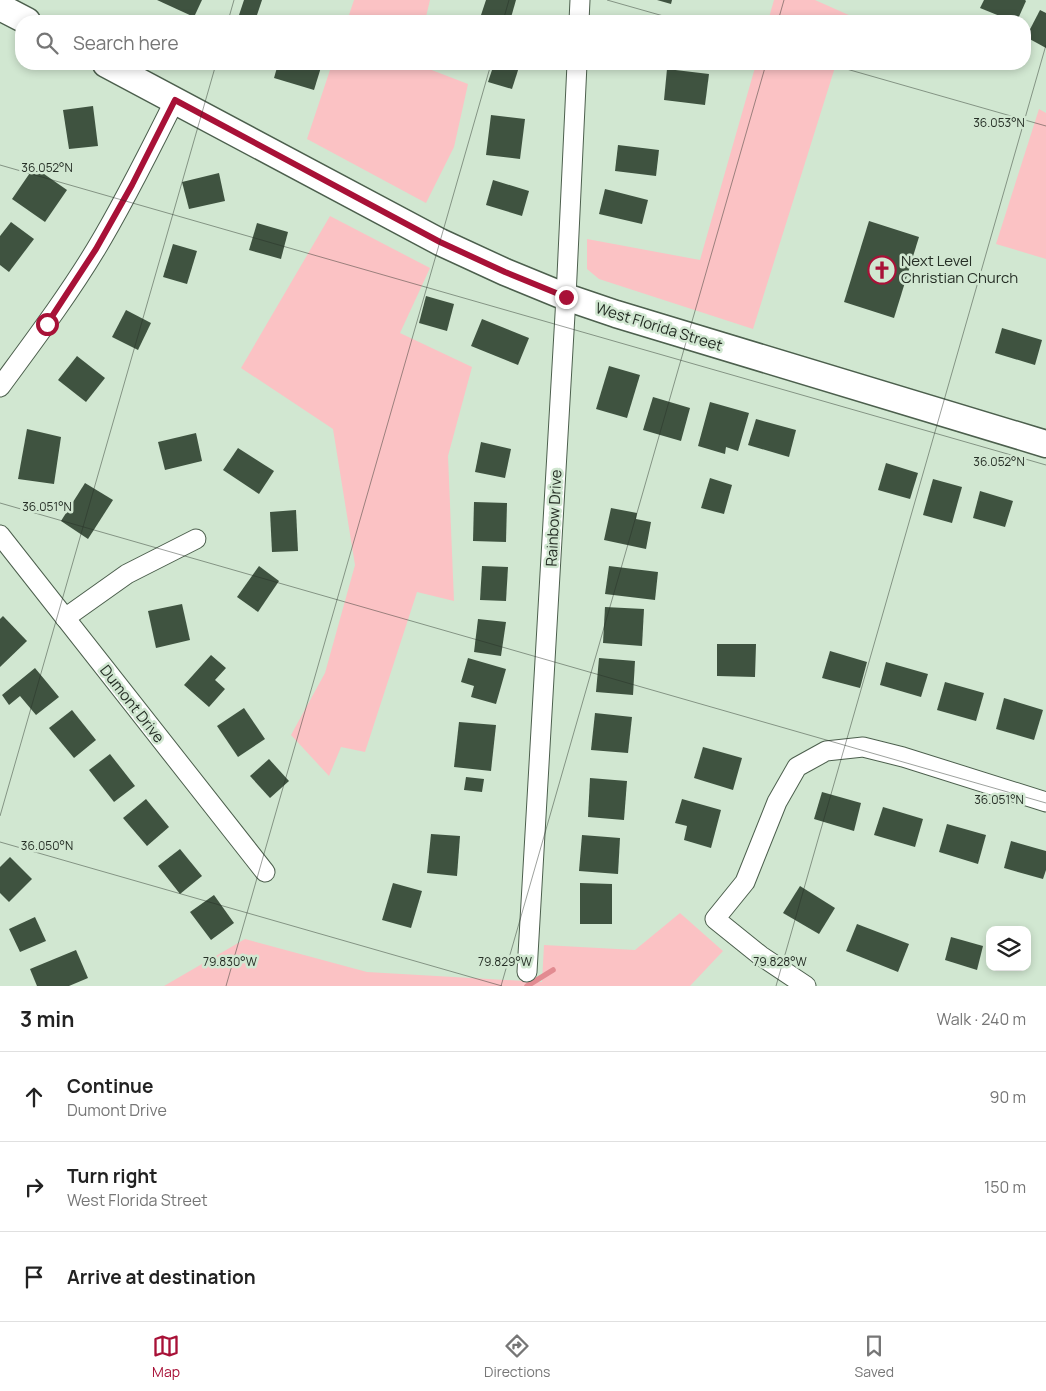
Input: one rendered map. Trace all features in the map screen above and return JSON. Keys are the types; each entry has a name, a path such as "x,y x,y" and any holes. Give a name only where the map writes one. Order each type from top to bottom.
{"main road":[{"path":"0,7 15,15"},
{"name":"West Florida Street","path":"118,70 440,242 566,297 644,323 1046,444"}],"street":[{"path":"579,15 580,0"},
{"name":"Rainbow Drive","path":"527,972 566,297 577,70"},
{"path":"0,387 47,324 96,249 132,185 175,100"},
{"name":"Dumont Drive","path":"0,535 265,872"},
{"path":"64,618 127,574 196,539"},
{"path":"806,986 761,956 715,919 745,882 777,802 797,767 826,751 863,747 903,757 1046,802"}],"shaded area":[{"path":"354,0 430,0 426,15 349,15"},
{"path":"774,0 815,0 849,15 770,15"},
{"path":"330,70 432,70 468,84 454,147 426,203 307,139"},
{"path":"754,70 834,70 753,329 599,279 587,269 587,239 700,260"},
{"path":"1039,109 1046,113 1046,259 996,244"},
{"path":"330,216 430,268 400,333 472,367 448,456 454,601 417,592 365,752 341,747 329,776 291,735 325,673 355,565 333,429 241,368"},
{"path":"680,913 723,951 690,986 164,986 245,939 367,972 542,982 544,945 635,950"}],"building":[{"path":"157,0 202,0 195,15 190,15"},
{"path":"244,0 262,0 257,15 239,15"},
{"path":"486,0 516,0 512,15 481,15"},
{"path":"657,0 672,0 671,4"},
{"path":"984,0 1026,1 1020,15 997,15 980,8"},
{"path":"1040,10 1046,13 1046,48 1031,40 1031,27"},
{"path":"276,70 320,70 314,90 274,78"},
{"path":"492,70 518,70 512,89 488,82"},
{"path":"667,70 709,74 705,105 664,100"},
{"path":"93,106 98,146 69,149 63,110"},
{"path":"491,115 525,119 520,159 486,155"},
{"path":"618,145 659,150 656,176 615,171"},
{"path":"34,167 67,190 45,222 12,199"},
{"path":"219,173 225,201 189,209 182,182"},
{"path":"493,180 529,191 522,216 486,205"},
{"path":"605,189 648,200 642,224 599,214"},
{"name":"Next Level Christian Church","path":"869,221 919,237 894,318 844,302"},
{"path":"11,222 34,239 9,272 0,265 0,236"},
{"path":"257,223 288,232 281,259 249,250"},
{"path":"173,244 197,251 187,284 163,277"},
{"path":"426,296 454,304 447,331 419,323"},
{"path":"126,310 151,323 138,350 112,337"},
{"path":"482,319 529,338 518,365 471,346"},
{"path":"1002,328 1042,340 1035,365 995,353"},
{"path":"77,356 105,378 86,402 58,380"},
{"path":"609,366 640,375 627,418 596,409"},
{"path":"653,397 690,408 681,441 643,430"},
{"path":"710,402 749,413 738,451 726,447 725,454 698,446"},
{"path":"756,419 796,430 789,457 748,445"},
{"path":"27,429 61,437 54,484 18,479"},
{"path":"196,433 202,461 165,470 158,442"},
{"path":"481,442 511,449 505,478 475,472"},
{"path":"238,448 274,471 259,494 223,470"},
{"path":"886,463 918,473 910,499 878,490"},
{"path":"710,478 732,485 724,514 701,508"},
{"path":"933,479 962,487 952,523 923,515"},
{"path":"85,483 113,500 88,539 61,521"},
{"path":"980,491 1013,501 1005,527 973,518"},
{"path":"474,502 507,503 506,542 473,541"},
{"path":"611,508 637,513 636,519 651,522 646,549 604,540"},
{"path":"296,510 298,551 272,552 270,512"},
{"path":"259,566 279,581 258,612 237,597"},
{"path":"482,566 508,567 506,601 480,600"},
{"path":"609,566 658,572 655,600 605,594"},
{"path":"182,604 190,640 156,648 148,611"},
{"path":"605,607 644,609 642,646 603,643"},
{"path":"3,616 27,641 0,667 0,619"},
{"path":"478,619 506,622 501,656 474,652"},
{"path":"717,644 756,644 755,677 717,676"},
{"path":"830,651 867,662 860,688 822,678"},
{"path":"211,655 226,668 215,680 225,689 209,707 184,685"},
{"path":"468,658 506,669 496,704 471,697 474,686 461,682"},
{"path":"599,658 635,661 633,695 596,692"},
{"path":"886,662 928,674 921,697 880,685"},
{"path":"35,668 59,697 36,715 20,696 9,705 2,695"},
{"path":"945,682 984,693 976,721 937,710"},
{"path":"1004,698 1043,710 1034,740 996,729"},
{"path":"244,708 265,739 238,757 217,726"},
{"path":"72,710 96,740 74,758 49,728"},
{"path":"595,713 632,717 628,753 591,750"},
{"path":"459,722 496,725 491,771 454,767"},
{"path":"703,747 742,758 733,790 694,778"},
{"path":"110,754 135,786 114,802 89,770"},
{"path":"269,759 289,781 270,798 250,776"},
{"path":"466,777 484,779 482,792 464,790"},
{"path":"590,778 627,781 624,820 588,817"},
{"path":"822,792 861,803 854,831 814,819"},
{"path":"146,799 169,827 147,846 123,818"},
{"path":"682,799 721,810 711,848 684,840 687,826 675,823"},
{"path":"883,807 923,819 915,847 874,835"},
{"path":"947,824 986,835 978,864 939,852"},
{"path":"431,834 460,836 457,876 427,873"},
{"path":"582,835 620,838 618,874 579,871"},
{"path":"1011,841 1046,851 1046,870 1043,879 1004,868"},
{"path":"180,849 202,876 180,894 158,866"},
{"path":"10,857 32,879 9,902 0,893 0,867"},
{"path":"393,883 422,891 411,928 382,920"},
{"path":"580,883 612,884 612,924 580,924"},
{"path":"800,886 835,908 819,934 783,913"},
{"path":"214,895 234,923 211,940 190,912"},
{"path":"35,917 46,941 20,952 9,929"},
{"path":"857,924 909,944 898,972 846,951"},
{"path":"951,937 983,946 977,970 945,960"},
{"path":"76,950 88,978 69,986 37,986 30,969"}],"waterway":[{"path":"527,986 553,970"}],"place":[{"name":"Next Level Christian Church","path":"882,270"}],"route":[{"path":"47,324 96,249 132,185 175,100 440,242 566,297"}]}
